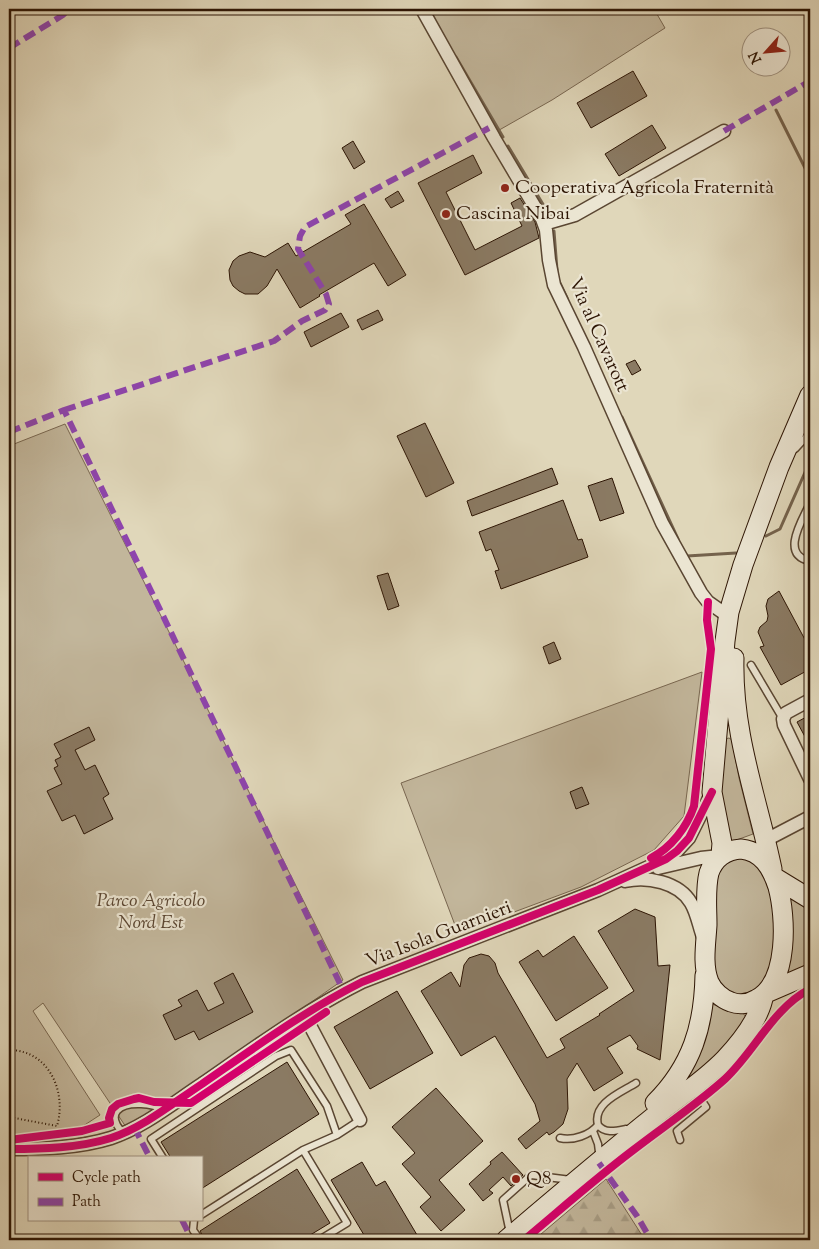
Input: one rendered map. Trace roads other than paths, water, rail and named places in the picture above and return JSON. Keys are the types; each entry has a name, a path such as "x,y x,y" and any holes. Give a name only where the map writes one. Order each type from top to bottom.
{"main road":[{"path":"541,1210 599,1152 667,1091 685,1066 697,1036 705,990 708,877 711,867 723,849 712,792 728,616 743,565 779,467 810,395"},
{"path":"509,1238 644,1124 719,1065 736,1046 759,1012 765,994 775,977 783,941 782,910 746,764 735,704 736,620 743,565"},
{"path":"720,856 734,850 753,852 765,861 773,876 810,899"},
{"path":"706,956 710,985 725,999 735,1003 754,1000 810,974"}],"street":[{"name":"Via al Cavarott","path":"422,9 544,224 554,285 584,347 662,523 701,593 708,602 728,616"},
{"path":"544,224 575,215 724,131"},
{"path":"810,700 786,713 782,719 810,778"},
{"name":"Via Isola Guarnieri","path":"9,1149 81,1144 123,1133 166,1108 304,1016 370,978 448,950 598,890 666,859 683,846 695,827 712,792"},
{"path":"766,840 810,817"},
{"name":"Via Isola Guarnieri","path":"630,876 701,858 720,856"},
{"name":"Via Isola Guarnieri","path":"598,890 635,880 660,882 679,890 687,897 693,907 706,956"},
{"path":"304,1016 360,1120"}],"lane":[{"path":"779,467 806,436 810,427"},
{"path":"810,503 796,533 794,542 800,557 810,561"},
{"path":"751,664 782,719"},
{"path":"162,1156 151,1139 276,1056 291,1050 327,1106 337,1135"},
{"path":"599,1152 596,1128 597,1117 603,1104 636,1083"},
{"path":"680,1140 676,1131 706,1108 692,1087"},
{"path":"123,1133 116,1126 114,1119 119,1109 136,1104 166,1108"},
{"path":"202,1214 302,1150 337,1135 360,1120"},
{"path":"560,1138 574,1138 596,1128 608,1131 626,1129"},
{"path":"302,1150 347,1223 319,1240"},
{"path":"509,1238 503,1200 531,1175 571,1180"},
{"path":"194,1222 193,1230 200,1240"}],"waterway":[{"path":"456,57 503,137"},
{"path":"776,110 810,178"},
{"path":"508,146 547,211"},
{"path":"554,231 557,270"},
{"path":"558,279 567,298"},
{"path":"622,417 678,539"},
{"path":"766,536 780,529 810,461"},
{"path":"685,553 687,556 736,553"}],"place":[{"name":"Cooperativa Agricola Fraternità","path":"505,188"},
{"name":"Cascina Nibai","path":"446,214"},
{"name":"Q8","path":"516,1179"}],"park label":[{"name":"Parco Agricolo Nord Est","path":"151,912"}]}
